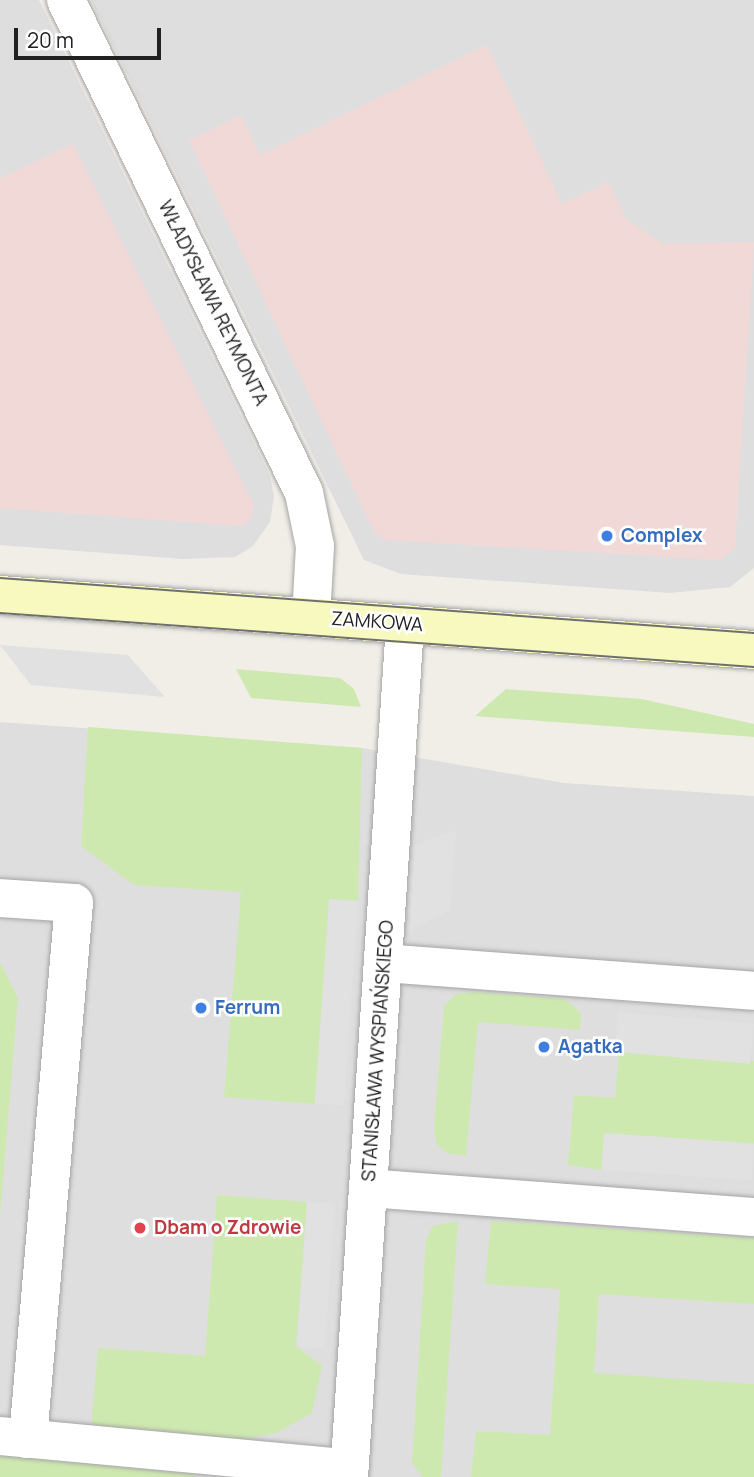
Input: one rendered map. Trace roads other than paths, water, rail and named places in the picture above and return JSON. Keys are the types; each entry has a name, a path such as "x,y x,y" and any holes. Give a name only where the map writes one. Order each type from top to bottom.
{"street":[{"name":"WŁADYSŁAWA REYMONTA","path":"66,0 304,493 315,547 311,618"},
{"name":"ZAMKOWA","path":"0,595 754,650"},
{"name":"STANISŁAWA WYSPIAŃSKIEGO","path":"348,1473 405,624"},
{"path":"0,898 74,903 14,1437 348,1473"},
{"path":"384,963 754,991"},
{"path":"368,1188 754,1217"}],"tram line":[{"path":"0,578 754,633"},
{"path":"0,613 754,667"}],"place":[{"name":"Complex","path":"607,536"},
{"name":"Ferrum","path":"201,1008"},
{"name":"Agatka","path":"544,1047"},
{"name":"Dbam o Zdrowie","path":"140,1228"}]}
